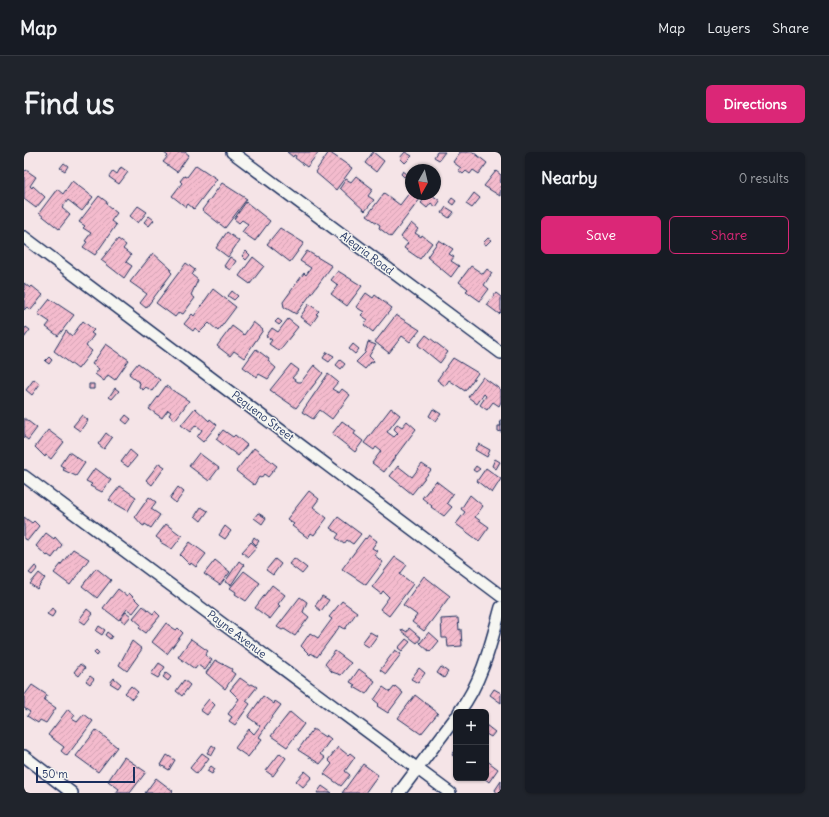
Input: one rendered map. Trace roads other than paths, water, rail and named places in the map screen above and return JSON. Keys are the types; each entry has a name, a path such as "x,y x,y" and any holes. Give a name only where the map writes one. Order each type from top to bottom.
{"street":[{"name":"Alegria Road","path":"232,152 501,353"},
{"name":"Pequeno Street","path":"24,237 501,596"},
{"name":"Payne Avenue","path":"24,476 450,793"},
{"path":"462,709 468,701 478,679 501,607"},
{"path":"399,793 453,721"},
{"path":"24,756 72,793"}]}
